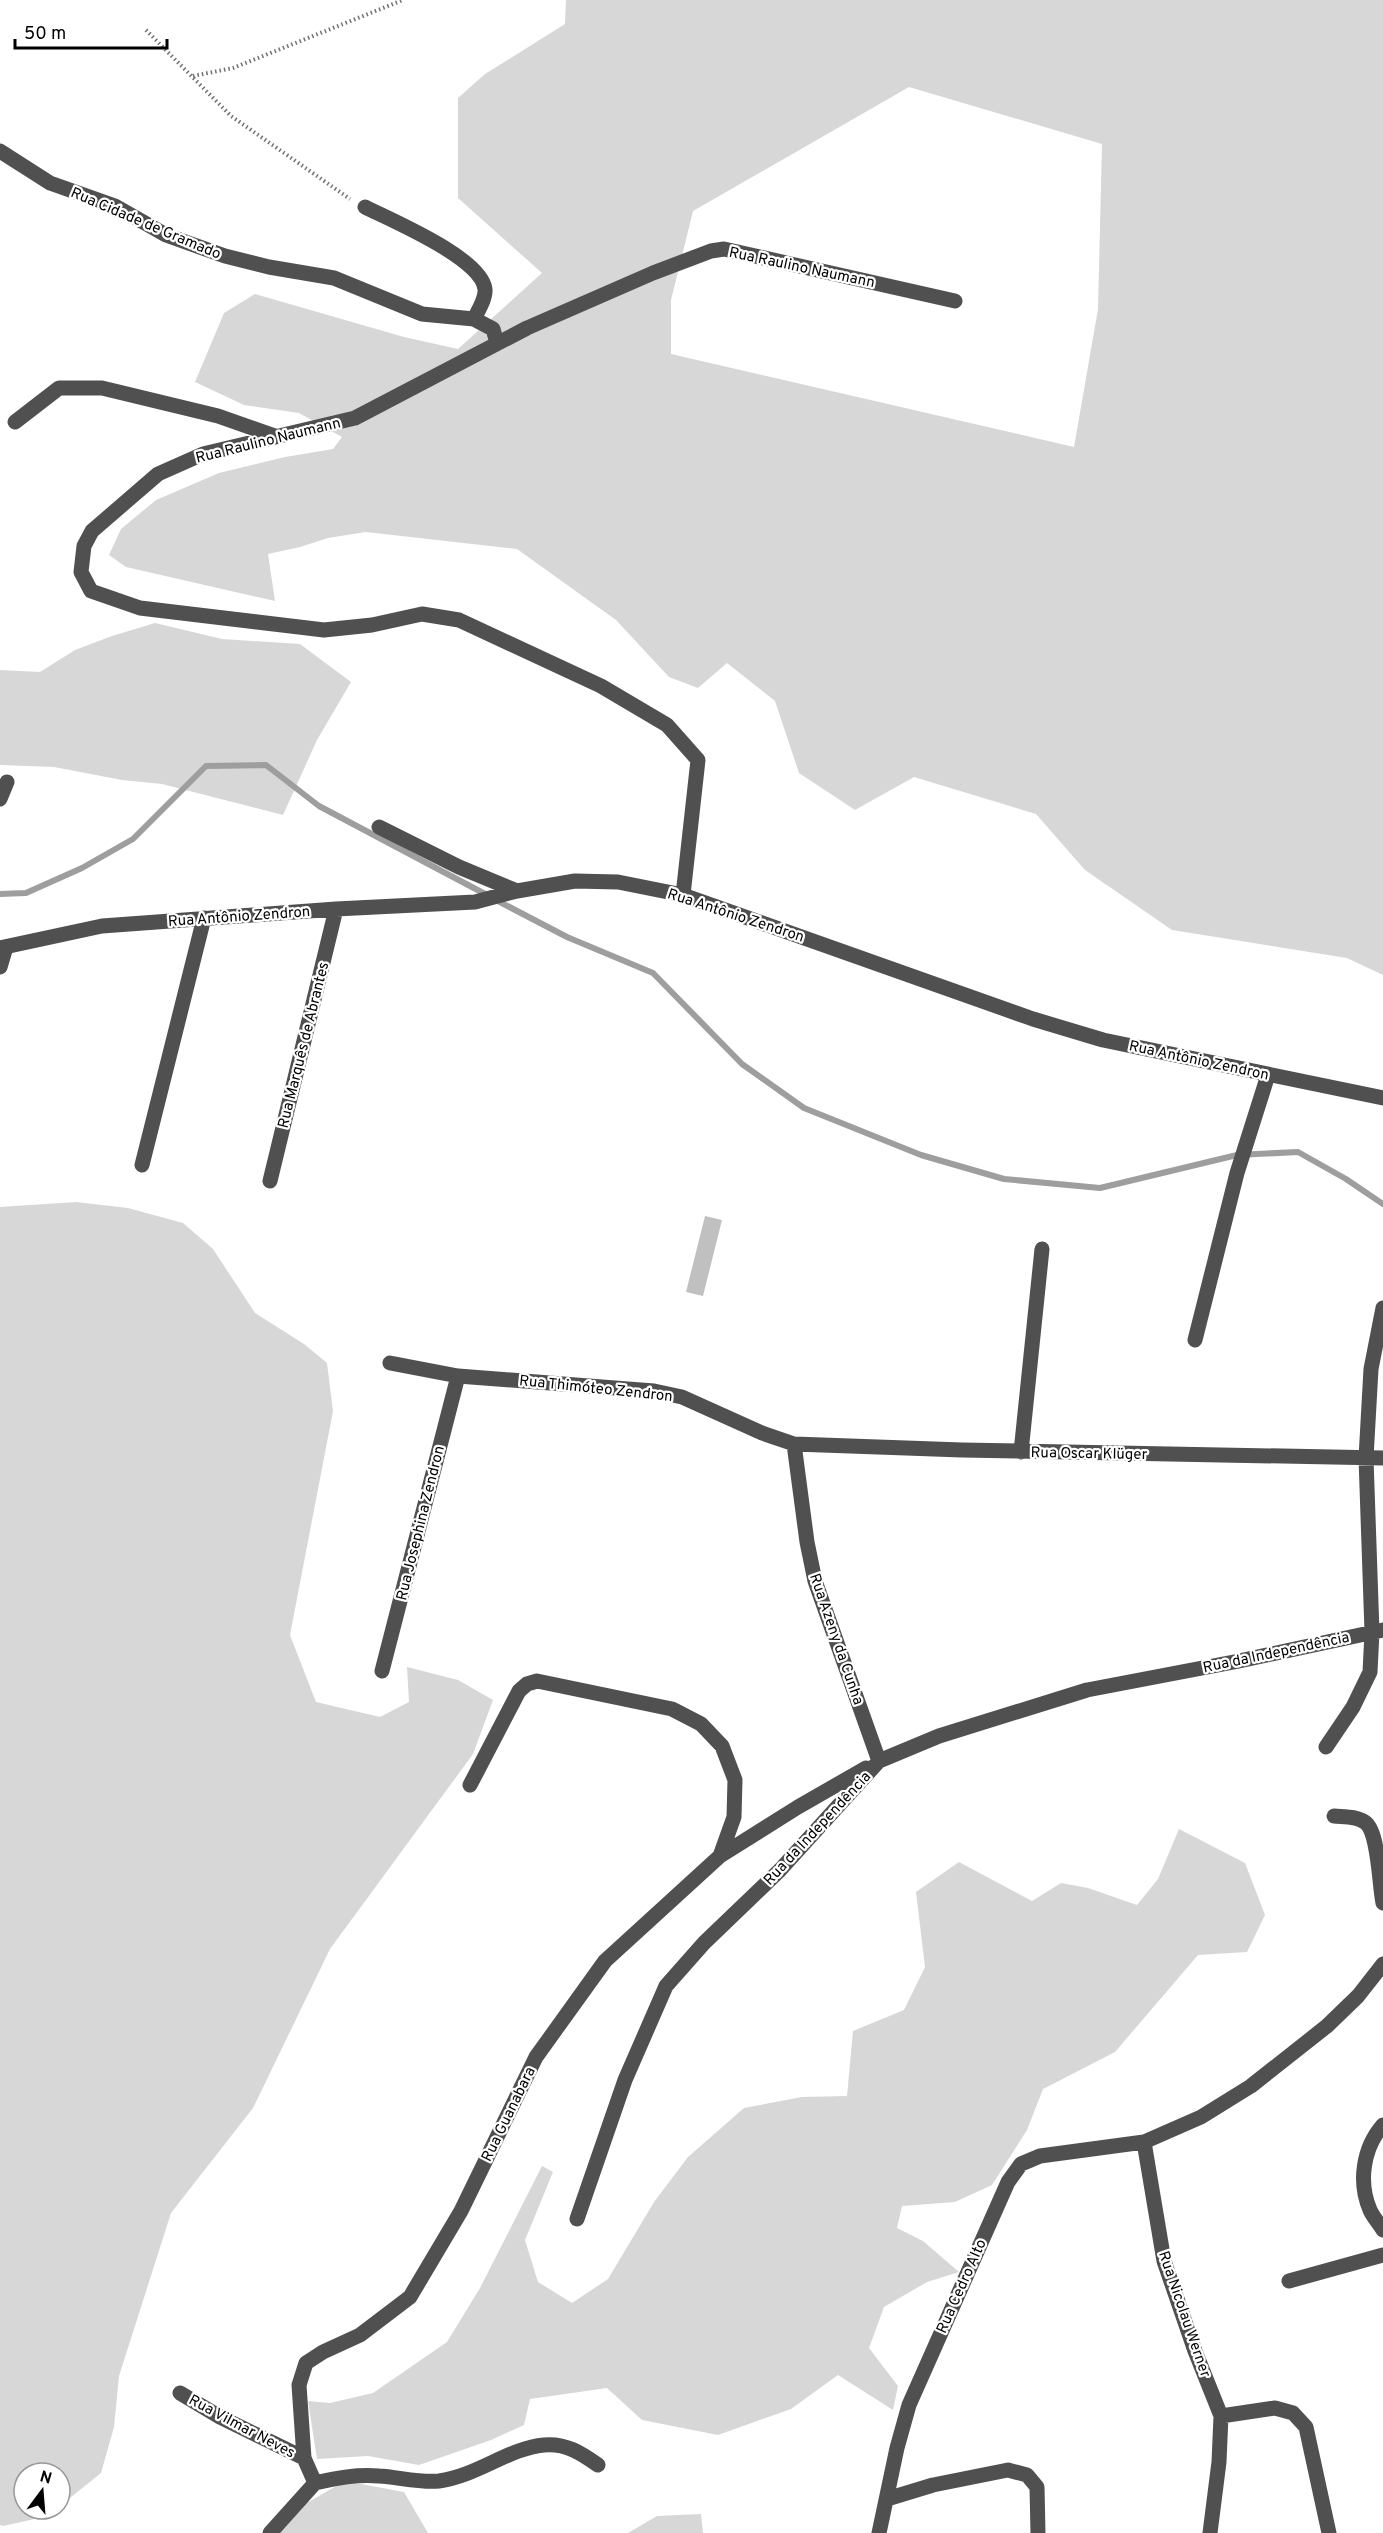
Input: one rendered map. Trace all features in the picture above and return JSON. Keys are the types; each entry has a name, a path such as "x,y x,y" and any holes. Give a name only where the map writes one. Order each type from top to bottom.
{"street":[{"name":"Rua Cidade de Gramado","path":"0,151 50,183 115,206 166,235 225,256 269,267 334,278 422,314 474,320"},
{"path":"365,207 442,245 482,277 486,292 474,320 493,329 497,343"},
{"name":"Rua Raulino Naumann","path":"683,895 698,760 667,725 601,686 459,620 422,614 372,625 314,630 140,608 91,591 81,572 84,546 92,531 158,474 203,454 355,418 412,390 497,343 653,273 711,251 724,249 955,301"},
{"path":"15,422 59,388 102,388 218,416 276,436"},
{"path":"0,799 6,782"},
{"path":"379,826 459,867 517,891"},
{"name":"Rua Antônio Zendron","path":"3,948 102,926 483,901 517,891 575,881 607,882 683,895 1033,1019 1102,1040 1383,1098"},
{"name":"Rua Marquês de Abrantes","path":"270,1181 336,909"},
{"path":"142,1165 204,918"},
{"path":"0,967 3,948"},
{"path":"1195,1340 1237,1173 1268,1075"},
{"path":"1021,1452 1042,1249"},
{"path":"1326,1747 1353,1707 1370,1672 1377,1631 1366,1458 1371,1369 1383,1308"},
{"name":"Rua Thimóteo Zendron","path":"390,1363 458,1376 654,1391 682,1397 795,1444"},
{"name":"Rua Josephina Zendron","path":"382,1671 458,1376"},
{"name":"Rua Oscar Klüger","path":"795,1444 1021,1452 1383,1458"},
{"name":"Rua Azeny da Cunha","path":"795,1444 807,1542 815,1581 879,1761"},
{"name":"Rua da Independência","path":"577,2219 625,2080 666,1986 704,1943 780,1870 879,1761 939,1736 1087,1690 1239,1661 1377,1631"},
{"path":"470,1785 519,1691 527,1684 537,1681 672,1709 701,1724 722,1746 735,1780 734,1817 720,1856"},
{"name":"Rua Guanabara","path":"315,2483 304,2458 299,2385 306,2363 323,2352 360,2335 410,2297 461,2211 536,2057 605,1960 720,1856 798,1807 879,1761"},
{"path":"1334,1816 1358,1819 1367,1824 1373,1835 1383,1903"},
{"path":"1144,2142 1201,2117 1251,2086 1327,2026 1359,1996 1383,1964"},
{"path":"1383,2125 1363,2162 1366,2196 1370,2211 1383,2229"},
{"name":"Rua Nicolau Werner","path":"1144,2142 1164,2261 1195,2351 1221,2416 1219,2462 1210,2533"},
{"name":"Rua Cedro Alto","path":"879,2533 897,2448 909,2405 1008,2181 1021,2164 1040,2156 1144,2142"},
{"path":"1289,2280 1383,2255"},
{"name":"Rua Vilmar Neves","path":"180,2393 219,2417 304,2458"},
{"path":"1221,2416 1275,2408 1293,2413 1306,2427 1329,2533"},
{"path":"270,2533 315,2483 346,2476 375,2475 438,2481 478,2471 522,2450 544,2444 572,2447 598,2465"},
{"path":"887,2499 933,2485 1008,2470 1027,2475 1037,2487 1038,2533"}],"path":[{"path":"192,76 233,68 403,0"},
{"path":"146,30 231,116 365,207"}],"shaded area":[{"path":"566,0 1383,0 1383,975 1347,958 1172,930 1085,870 1036,814 914,777 855,810 799,773 775,701 727,663 698,688 669,677 616,620 517,549 366,532 328,538 268,554 275,601 126,567 109,555 121,529 156,500 219,473 285,457 333,449 342,437 299,413 244,405 195,382 224,313 255,294 404,337 458,349 542,273 458,198 458,98 485,74 565,24","holes":["909,87 1102,144 1098,309 1074,447 671,354 671,300 693,211"]},
{"path":"155,623 222,639 300,644 351,682 317,740 283,815 162,784 122,780 54,767 0,765 0,670 40,672 75,650"},
{"path":"76,1202 128,1208 183,1223 213,1249 255,1313 304,1344 327,1363 333,1411 290,1635 316,1702 380,1717 409,1702 407,1667 458,1680 493,1700 473,1754 330,1949 253,2108 171,2213 119,2376 114,2427 101,2473 72,2496 72,2461 12,2461 12,2521 26,2521 3,2526 0,2525 0,1207"},
{"path":"1179,1829 1245,1863 1265,1915 1247,1952 1198,1955 1115,2052 1043,2089 1027,2130 992,2185 955,2202 902,2206 897,2228 923,2241 959,2272 927,2282 884,2307 869,2348 898,2386 893,2410 838,2375 791,2409 718,2435 642,2420 607,2388 530,2399 524,2425 491,2440 419,2465 368,2456 317,2459 308,2401 330,2403 373,2393 447,2342 480,2288 542,2166 553,2172 525,2240 538,2282 572,2303 608,2279 654,2202 688,2157 744,2108 802,2097 847,2096 853,2031 904,2010 925,1967 916,1892 959,1862 1032,1901 1061,1883 1088,1888 1137,1905 1158,1879"},
{"path":"345,2481 404,2492 428,2533 271,2533 298,2508"},
{"path":"701,2514 703,2533 628,2533 657,2516"}],"building":[{"path":"705,1216 722,1220 703,1296 686,1292"}],"waterway":[{"path":"0,894 26,893 82,868 133,839 206,766 266,765 319,806 487,895"},
{"path":"496,900 567,937 653,973 742,1064 804,1108 921,1155 1004,1179 1100,1188 1237,1155 1298,1152 1346,1179 1383,1204"}]}
